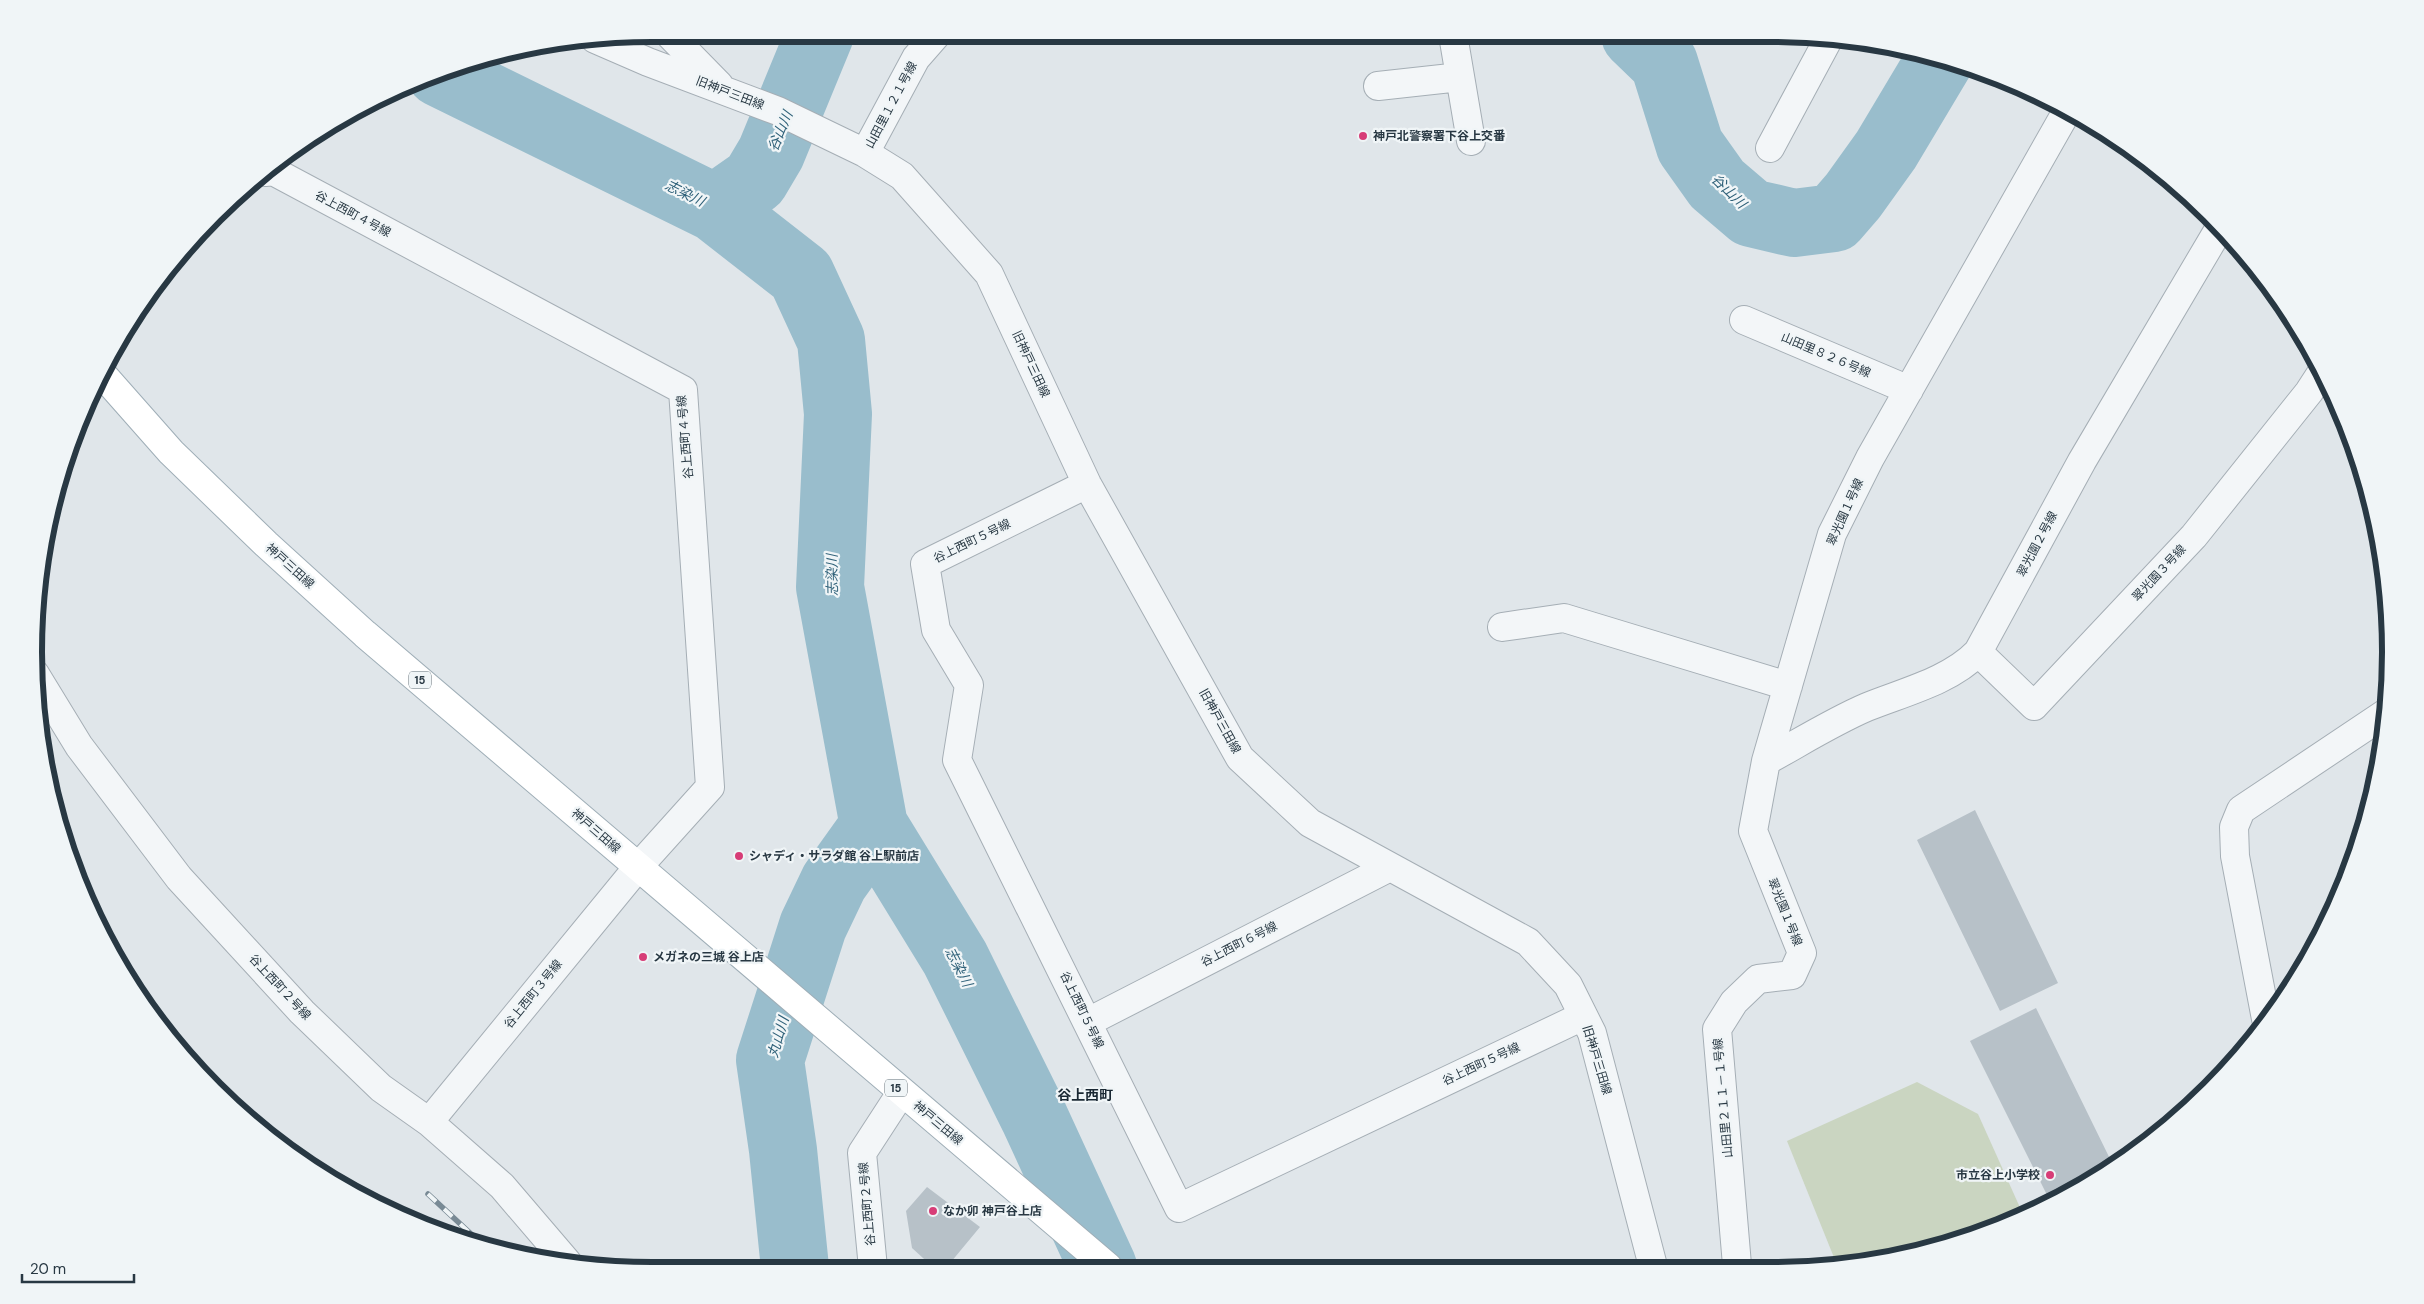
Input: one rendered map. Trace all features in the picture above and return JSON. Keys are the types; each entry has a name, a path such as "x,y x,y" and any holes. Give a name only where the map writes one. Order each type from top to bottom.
{"main road":[{"name":"神戸三田線","path":"107,378 171,452 266,544 366,634 1102,1262"}],"street":[{"path":"677,42 723,90"},
{"name":"山田里１２１号線","path":"863,153 916,58 930,42"},
{"path":"1454,42 1471,141"},
{"name":"旧神戸三田線","path":"608,44 648,62 778,111 863,153 902,176 989,274 1087,484 1240,758 1310,823 1528,942 1568,986 1592,1033 1652,1262"},
{"path":"1770,148 1826,45"},
{"path":"1378,86 1460,77"},
{"name":"翠光園１号線","path":"1792,975 1802,953 1753,832 1766,761 1832,534 1870,458 2064,117"},
{"name":"谷上西町４号線","path":"275,173 682,390 710,787 638,867"},
{"name":"翠光園２号線","path":"1766,761 1865,708 1926,684 1968,663 1978,652 2082,461 2216,235"},
{"name":"山田里８２６号線","path":"1744,320 1909,390"},
{"name":"翠光園３号線","path":"1978,652 2034,706 2194,536 2317,379"},
{"name":"谷上西町５号線","path":"1087,484 925,564 936,630 969,685 957,760 1179,1208 1583,1016"},
{"path":"1502,627 1564,618 1788,686"},
{"name":"谷上西町２号線","path":"44,688 79,746 179,878 302,1012 381,1088 429,1122 502,1186 560,1254"},
{"path":"2265,1011 2235,856 2234,827 2241,810 2377,719"},
{"name":"谷上西町３号線","path":"429,1122 638,867"},
{"name":"谷上西町６号線","path":"1088,1022 1390,867"},
{"name":"山田里２１１－１号線","path":"1737,1262 1717,1029 1734,1002 1758,979 1792,975"},
{"name":"谷上西町２号線","path":"872,1262 862,1153 902,1093"}],"green space":[{"path":"1917,1082 1978,1114 2020,1208 1968,1229 1930,1241 1891,1250 1834,1258 1787,1141"}],"building":[{"path":"1975,810 2058,983 2000,1011 1917,840"},
{"path":"2036,1008 2110,1159 2048,1196 1970,1041"},
{"path":"927,1187 980,1227 951,1262 927,1262 912,1248 906,1211"}],"waterway":[{"name":"谷山川","path":"715,208 755,180 771,153 817,42"},
{"name":"谷山川","path":"1642,42 1664,63 1690,146 1717,184 1751,213 1794,223 1834,218 1853,196 1886,150 1937,65"},
{"name":"志染川","path":"449,78 715,208 801,275 831,340 838,414 830,587 874,826 955,958 1034,1117 1101,1262"},
{"name":"丸山川","path":"794,1262 783,1150 770,1060 813,926 834,882 874,826"}],"railway":[{"path":"428,1194 471,1234"}],"place":[{"name":"神戸北警察署下谷上交番","path":"1363,136"},
{"name":"シャディ・サラダ館 谷上駅前店","path":"739,856"},
{"name":"メガネの三城 谷上店","path":"643,957"},
{"name":"市立谷上小学校","path":"2050,1175"},
{"name":"なか卯 神戸谷上店","path":"933,1211"}],"district":[{"name":"谷上西町","path":"1085,1095"}]}
